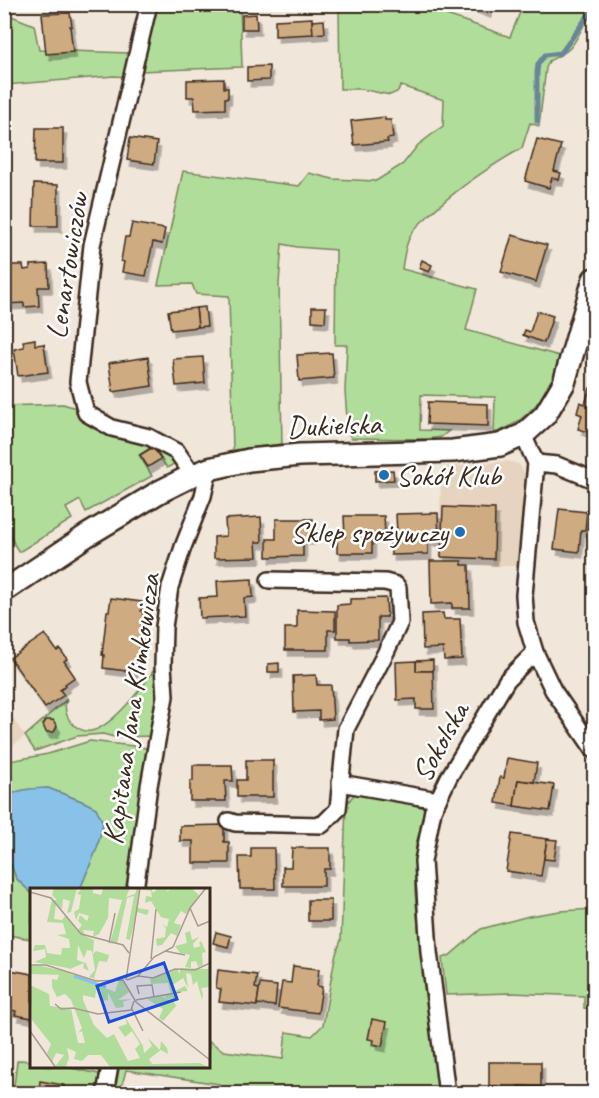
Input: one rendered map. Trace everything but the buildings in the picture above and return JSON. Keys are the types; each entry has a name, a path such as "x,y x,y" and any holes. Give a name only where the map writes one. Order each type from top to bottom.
{"main road":[{"name":"Dukielska","path":"4,591 86,536 159,492 201,472 249,460 300,455 453,451 500,445 523,435 545,415 564,383 594,279"}],"street":[{"name":"Lenartowiczów","path":"149,4 92,245 78,382 86,413 112,428 148,438 177,452 201,472"},
{"path":"523,435 536,463 524,595 526,622 535,652 553,690 594,750"},
{"path":"536,463 557,465 594,480"},
{"name":"Kapitana Jana Klimkowicza","path":"135,888 149,786 165,696 164,627 170,586 203,496 201,472"},
{"path":"229,821 322,825 339,809 346,729 400,622 396,585 385,582 269,580"},
{"name":"Sokolska","path":"447,1094 429,952 423,861 433,810 449,777 507,680 535,652"},
{"path":"340,783 438,800"},
{"path":"105,1094 110,1068"}],"shaded area":[{"path":"507,461 519,464 525,473 523,528 518,566 493,566 492,560 439,558 441,471 447,467"},
{"path":"4,706 25,736 5,752 4,752"}],"green space":[{"path":"157,5 240,5 242,67 140,71"},
{"path":"339,5 418,5 510,37 523,5 594,5 594,12 570,48 549,61 546,68 539,126 530,123 522,148 461,188 418,225 407,243 402,269 477,289 466,330 563,357 538,402 526,415 502,430 494,433 495,397 421,395 420,430 449,431 441,437 427,439 351,438 348,432 345,391 347,345 335,345 336,250 282,244 279,284 282,444 233,450 229,296 196,294 192,284 158,285 183,171 299,186 309,173 333,179 376,181 403,164 418,145 443,126 444,100 401,86 397,92 390,95 361,89 340,89"},
{"path":"4,13 34,25 39,50 130,53 128,77 114,76 5,85"},
{"path":"63,404 150,441 179,461 167,468 153,446 139,455 152,476 86,512 80,500 66,508 72,519 19,552 5,522 4,406"},
{"path":"157,665 163,680 155,736 114,737 103,734 77,736 35,751 25,736 66,700 66,714 76,726 89,731 100,728 119,713"},
{"path":"90,741 148,749 151,761 130,888 80,888 97,848 103,823 96,808 48,788 10,793 5,800 4,762 48,754"},
{"path":"361,790 428,809 416,843 415,891 422,967 429,964 441,1093 218,1093 219,1084 126,1070 120,1093 109,1094 114,1068 210,1068 210,1042 224,1051 283,1059 286,1032 312,1036 323,1025 335,957 341,940 346,805 355,793"},
{"path":"4,848 16,878 30,891 30,939 8,935 12,943 5,954"},
{"path":"594,909 594,1009 584,1008 584,996 511,993 446,995 442,958 449,956 481,929 529,916"},
{"path":"17,1061 30,1061 30,1068 71,1068 99,1074 101,1082 99,1093 13,1094"}],"water":[{"path":"48,788 96,808 103,823 97,848 80,888 30,888 30,892 16,878 5,848 5,800 14,793"}],"waterway":[{"path":"537,121 538,64 545,55 561,53 594,9"}],"place":[{"name":"Sokół Klub","path":"384,475"},
{"name":"Sklep spożywczy","path":"460,532"}]}
